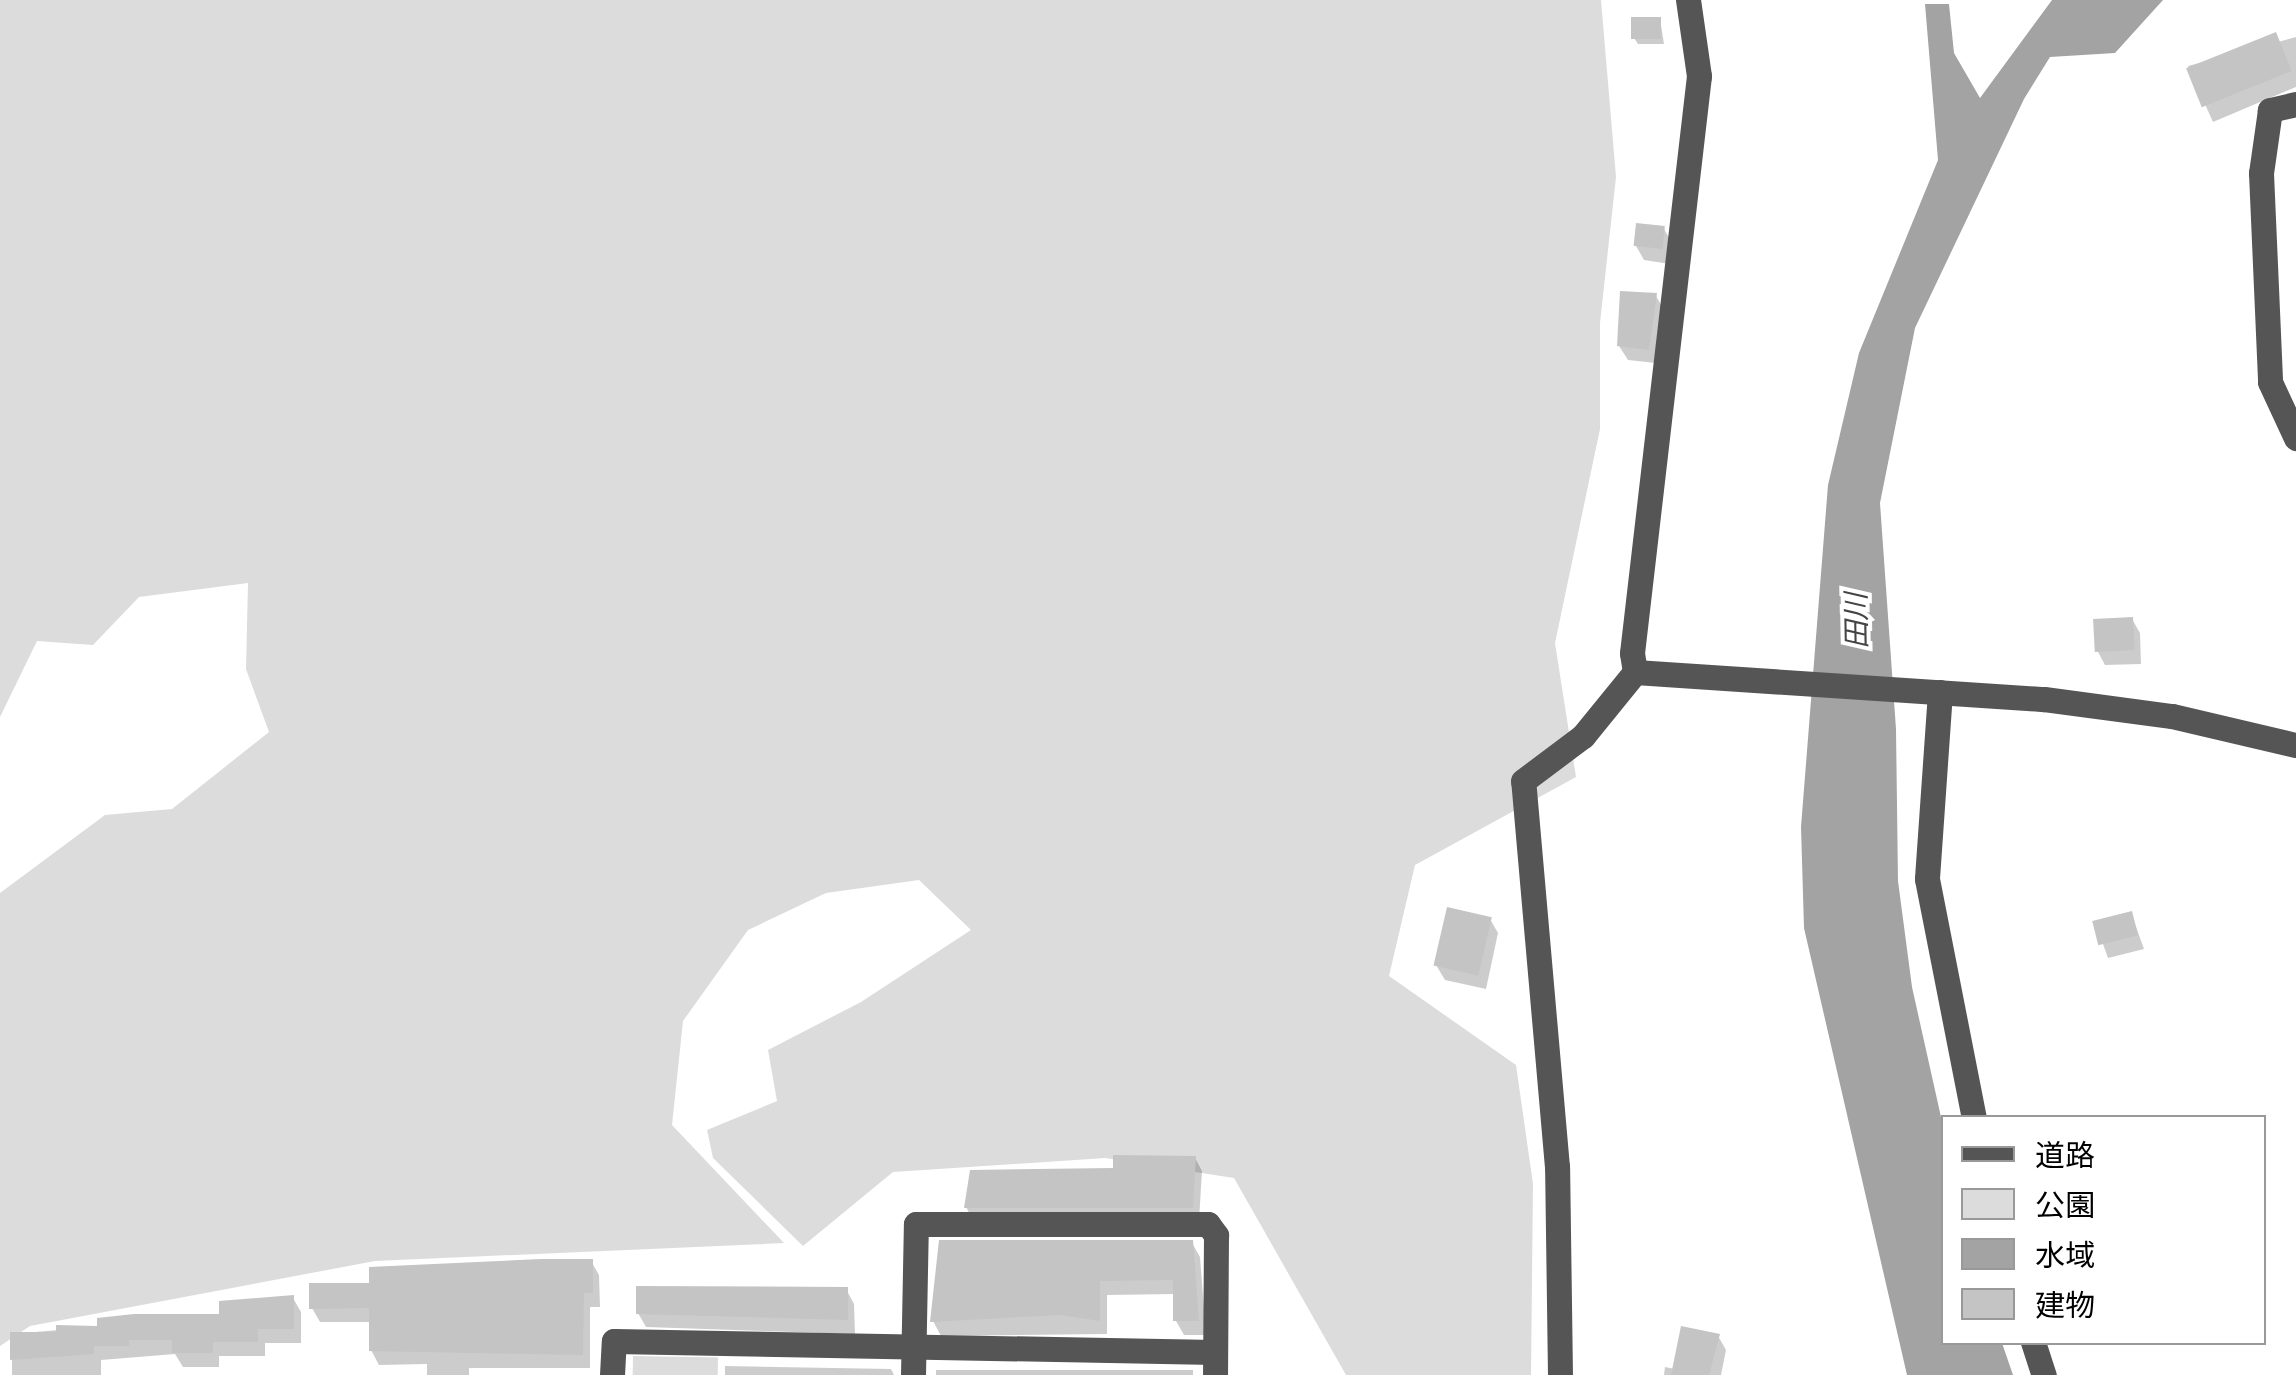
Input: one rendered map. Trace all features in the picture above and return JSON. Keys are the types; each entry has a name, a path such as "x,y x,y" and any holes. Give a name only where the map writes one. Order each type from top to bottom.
{"street":[{"path":"1560,1375 1557,1166 1524,781 1582,736 1635,672 1632,653 1699,76 1688,0"},
{"path":"2296,104 2270,110 2262,173 2270,382 2296,438"},
{"path":"1635,672 1936,692 2172,716 2293,738"},
{"path":"1936,692 1927,879 1973,1115"},
{"path":"612,1375 614,1341 914,1346 1215,1364 1216,1235 1208,1224 916,1224 914,1346 913,1375"},
{"path":"2034,1345 2044,1375"}],"green space":[{"path":"0,0 1601,0 1616,177 1600,323 1600,429 1555,643 1576,777 1415,865 1389,976 1516,1065 1533,1184 1531,1375 1346,1375 1234,1178 1105,1158 893,1172 803,1246 713,1158 707,1130 777,1101 768,1050 861,1002 971,930 919,880 826,893 748,930 683,1021 672,1125 784,1243 375,1261 30,1326 0,1346 0,893 105,815 172,809 269,732 246,669 248,583 139,597 93,645 37,641 0,717"},
{"path":"633,1356 718,1357 718,1375 633,1375"}],"water":[{"name":"田川","path":"2052,0 2163,0 2115,53 2050,57 2024,99 1915,328 1880,503 1896,729 1898,881 1912,987 1941,1117 1941,1345 2003,1345 2013,1375 1907,1375 1804,928 1801,827 1828,485 1859,353 1938,160 1925,4 1949,4 1954,53 1980,98"}],"building":[{"path":"1631,17 1661,17 1661,39 1631,39"},
{"path":"2276,32 2292,71 2202,107 2186,68"},
{"path":"1636,223 1665,226 1662,249 1634,246"},
{"path":"1620,291 1657,293 1649,350 1617,346"},
{"path":"2133,617 2135,650 2095,652 2093,619"},
{"path":"1447,907 1492,917 1478,976 1434,965"},
{"path":"2132,911 2138,935 2098,945 2092,921"},
{"path":"1113,1155 1196,1156 1193,1208 964,1208 970,1170 1113,1168"},
{"path":"939,1240 1193,1240 1199,1321 1173,1321 1173,1280 1100,1281 1100,1321 1060,1315 930,1322"},
{"path":"593,1259 593,1293 584,1293 583,1355 369,1351 369,1308 309,1309 309,1283 369,1283 369,1267"},
{"path":"636,1286 848,1287 848,1320 636,1314"},
{"path":"294,1295 294,1329 258,1329 258,1342 213,1342 213,1353 172,1353 172,1340 129,1340 129,1346 94,1346 94,1354 10,1360 10,1332 56,1332 56,1325 97,1326 97,1318 134,1314 219,1314 219,1301"},
{"path":"1681,1326 1720,1334 1709,1375 1671,1375"}]}
